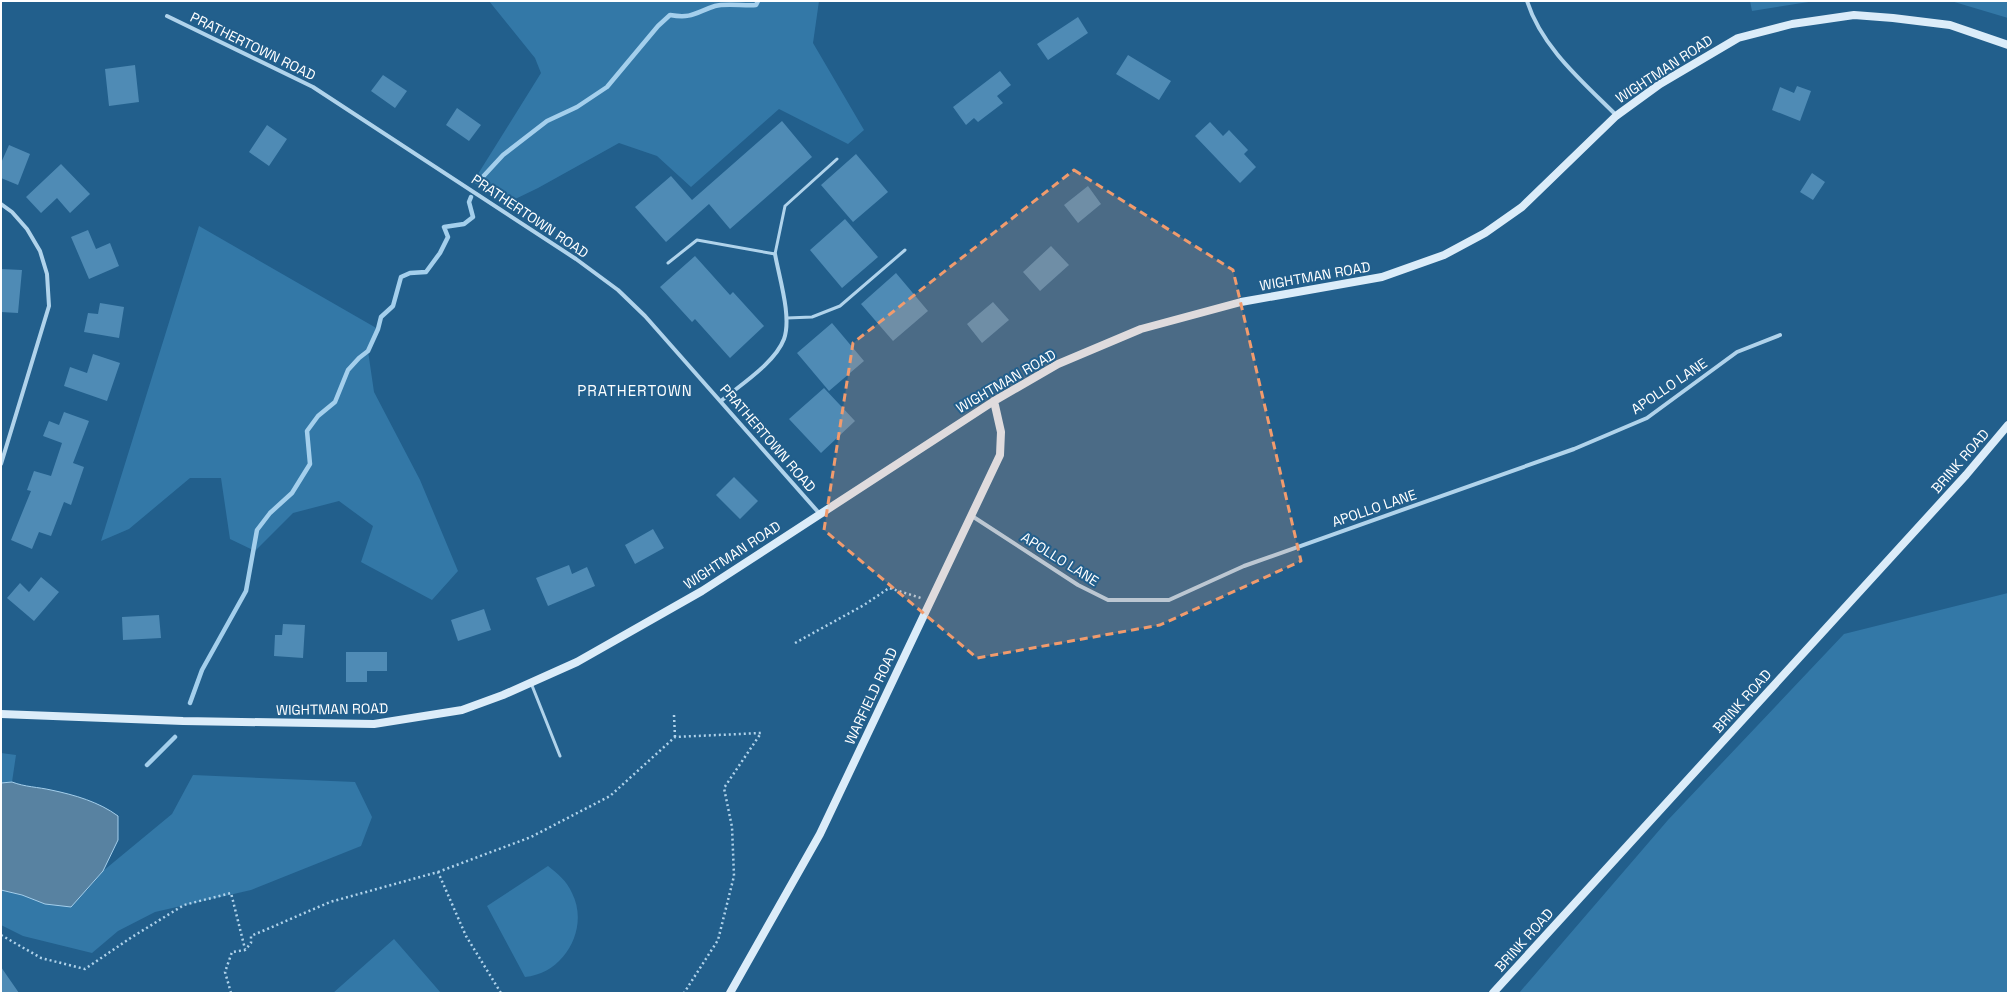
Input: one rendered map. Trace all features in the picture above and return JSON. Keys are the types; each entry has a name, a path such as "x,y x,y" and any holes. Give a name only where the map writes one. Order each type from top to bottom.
{"main road":[{"name":"WIGHTMAN ROAD","path":"1,714 183,721 374,724 462,710 531,683 576,662 702,591 819,513 994,400 1058,364 1141,328 1241,302 1382,277 1444,255 1484,233 1522,207 1616,116 1660,84 1738,38 1792,24 1854,15 1950,25 2008,45"},
{"name":"WARFIELD ROAD","path":"730,993 820,834 1000,455 1001,432 994,400"},
{"name":"BRINK ROAD","path":"1493,993 1966,475 2008,425"}],"street":[{"path":"1527,1 1544,36 1565,63 1616,116"},
{"name":"PRATHERTOWN ROAD","path":"167,16 313,87 576,259 618,290 645,316 819,513"},
{"path":"1,204 12,212 27,229 40,251 47,274 49,306 1,464"},
{"path":"721,401 774,357 784,338 787,318 775,254"},
{"name":"APOLLO LANE","path":"972,516 1078,585 1108,600 1169,600 1244,566 1574,449 1647,418 1737,352 1780,335"}],"lane":[{"path":"668,263 696,240 775,254 785,206 837,159"},
{"path":"787,318 812,318 840,306 905,250"},
{"path":"531,683 560,756"}],"path":[{"path":"795,643 864,605 889,588 931,602"},
{"path":"674,715 675,737"},
{"path":"231,993 225,972 232,952 245,950 251,943 251,936 330,902 438,872 531,837 610,796 675,737 761,733 724,788 732,827 734,876 718,940 684,993"},
{"path":"438,872 466,936 502,993"},
{"path":"1,935 42,958 85,970 132,936 184,905 231,893 245,950"}],"highlighted area":[{"path":"1074,170 1233,270 1301,561 1160,625 977,658 824,530 853,343"}],"shaded area":[{"path":"489,1 819,1 813,43 864,130 848,144 779,109 691,187 657,156 619,143 538,188 507,203 473,182 541,73 535,58"},
{"path":"1750,1 1815,1 1752,11"},
{"path":"1951,1 2008,1 2008,18"},
{"path":"199,226 378,329 368,351 374,392 420,480 458,571 432,600 361,562 373,526 339,501 293,513 255,551 230,539 221,478 190,478 129,529 101,541"},
{"path":"2008,593 2008,993 1519,993 1668,820 1844,634"},
{"path":"1,753 16,755 12,782 1,783"},
{"path":"193,775 355,782 372,817 361,846 251,890 155,912 118,931 92,953 23,936 1,925 1,890 22,895 45,904 87,890 103,871 172,814"},
{"path":"12,782 78,797 95,803 118,816 118,840 103,871 71,907 45,904 22,895 1,890 1,783"},
{"path":"548,866 565,881 570,889 577,907 578,920 570,947 562,958 551,968 539,974 525,977 487,906"},
{"path":"394,939 441,993 333,993"}],"building":[{"path":"1078,17 1088,33 1048,60 1037,44"},
{"path":"1128,55 1171,81 1159,100 1116,74"},
{"path":"135,65 139,102 109,106 105,69"},
{"path":"1000,71 1011,85 997,96 1003,103 978,122 974,118 966,125 953,107"},
{"path":"383,75 407,91 395,108 371,91"},
{"path":"1797,86 1811,91 1800,121 1772,110 1780,87 1794,93"},
{"path":"457,108 481,125 469,141 446,125"},
{"path":"782,121 812,157 730,229 709,204 666,242 635,207 671,176 692,200"},
{"path":"1210,122 1223,136 1229,130 1248,150 1244,154 1256,167 1240,183 1195,136"},
{"path":"267,125 287,139 269,166 249,152"},
{"path":"9,145 30,154 18,185 1,178 1,163"},
{"path":"856,154 888,192 853,222 821,185"},
{"path":"61,164 90,194 70,213 57,198 41,213 26,197"},
{"path":"1812,173 1825,182 1813,200 1800,192"},
{"path":"1088,186 1101,204 1078,223 1064,205"},
{"path":"845,219 878,257 842,288 810,250"},
{"path":"88,230 96,249 110,243 119,266 89,279 71,237"},
{"path":"1051,246 1069,265 1040,291 1023,272"},
{"path":"695,256 730,295 733,292 764,326 730,358 695,319 692,322 660,287"},
{"path":"1,269 22,270 18,313 1,312"},
{"path":"896,273 928,311 893,341 861,304"},
{"path":"993,302 1009,320 982,343 967,324"},
{"path":"100,303 124,307 119,338 84,332 88,313 98,314"},
{"path":"832,323 864,361 829,391 797,353"},
{"path":"93,354 120,363 107,401 64,386 70,367 87,373"},
{"path":"824,388 855,421 821,453 789,419"},
{"path":"64,412 89,421 73,463 84,467 71,505 64,502 51,536 39,532 32,549 11,540 31,491 27,490 34,471 51,476 62,443 43,436 49,421 59,425"},
{"path":"734,477 758,501 740,519 716,495"},
{"path":"653,529 664,548 635,564 625,545"},
{"path":"569,565 572,574 587,567 595,586 548,606 536,578"},
{"path":"41,577 59,592 34,621 7,598 20,583 29,592"},
{"path":"484,609 491,630 458,641 451,620"},
{"path":"159,615 161,638 123,640 122,617"},
{"path":"283,624 305,625 303,658 274,656 275,635 282,635"},
{"path":"346,652 387,652 387,671 367,671 367,682 346,682"},
{"path":"1,967 19,993 1,993"}],"waterway":[{"path":"479,181 503,155 547,121 577,107 607,87 658,26 670,15 684,16 694,14 719,5 756,5 758,1"},
{"path":"190,703 202,670 246,591 257,530 270,513 292,493 310,464 307,431 318,416 335,402 348,370 368,351 378,329 381,317 393,306 401,277 410,273 426,272 440,253 448,237 444,227 464,224 473,217 469,202 471,197"},
{"path":"147,765 175,737"}],"district":[{"name":"PRATHERTOWN","path":"635,390"}]}
